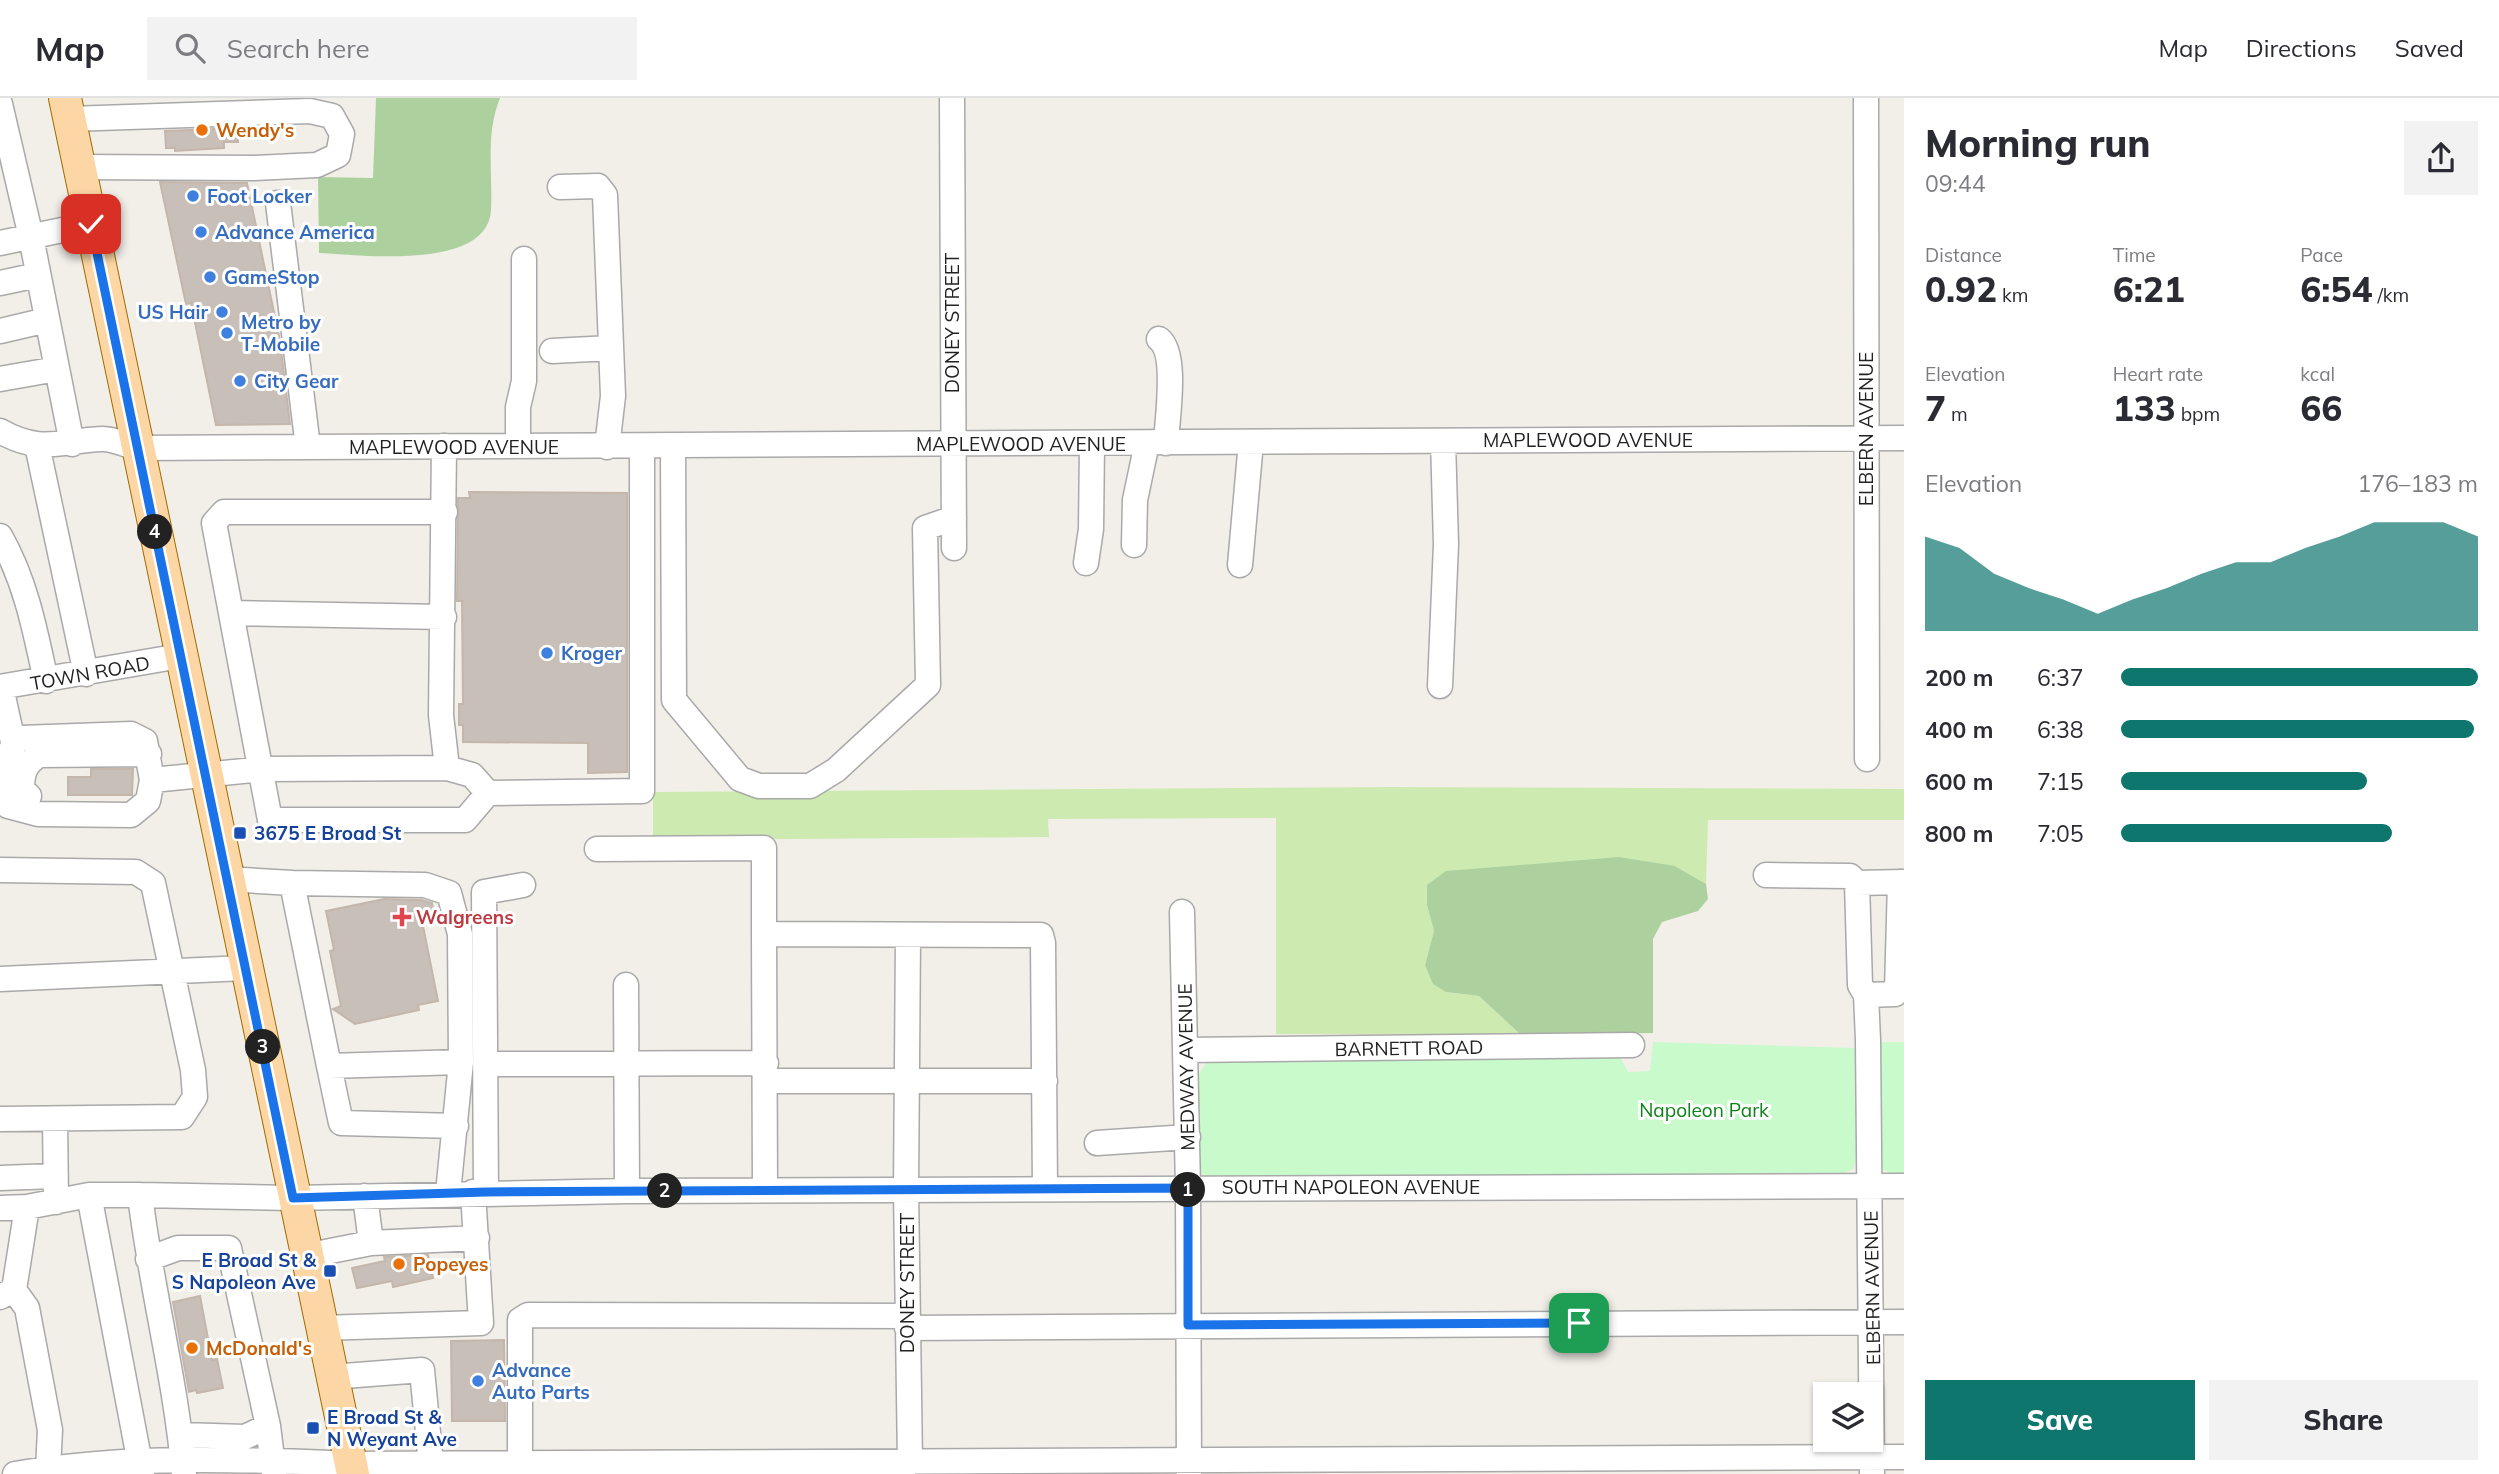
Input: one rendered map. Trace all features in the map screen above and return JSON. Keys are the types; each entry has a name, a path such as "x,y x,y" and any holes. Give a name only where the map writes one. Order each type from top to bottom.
{"main road":[{"path":"67,108 305,1256 352,1469"}],"street":[{"name":"DONEY STREET","path":"952,98 951,444 954,548"},
{"name":"ELBERN AVENUE","path":"1866,98 1867,759"},
{"path":"0,104 31,237 72,444"},
{"path":"67,108 310,111 332,117 342,134 338,155 317,165 254,168 79,167"},
{"path":"559,187 598,186 605,195 613,396 607,447"},
{"path":"278,203 308,447"},
{"path":"0,243 91,224"},
{"path":"518,446 518,407 524,381 524,259"},
{"path":"0,283 38,275"},
{"path":"0,331 47,320"},
{"path":"1135,545 1135,500 1157,443 1169,358 1165,344 1159,339"},
{"path":"552,351 611,348"},
{"path":"0,379 57,369"},
{"path":"0,431 37,445 86,674"},
{"name":"MAPLEWOOD AVENUE","path":"37,445 72,444 103,438 137,448 1904,438"},
{"path":"1440,686 1446,544 1443,441"},
{"path":"1240,565 1251,442"},
{"path":"1086,563 1091,529 1092,443"},
{"path":"444,446 441,715 447,768"},
{"path":"445,512 224,512 214,523 271,820 465,820 488,793 642,791 642,446"},
{"path":"673,446 674,699 740,779 759,786 810,786 836,770 928,685 925,528 954,518"},
{"path":"0,536 15,563 30,606 46,681"},
{"path":"232,613 444,617"},
{"name":"TOWN ROAD","path":"1,687 180,656"},
{"path":"1,687 13,742"},
{"path":"42,734 131,734 145,741 149,754 150,790 131,815 38,814 4,806 8,752 13,742 21,738 42,734"},
{"path":"149,754 46,753 26,766 22,789 33,798 150,790 206,776 263,769 447,768 472,775 488,793"},
{"path":"597,849 764,848 765,1190"},
{"path":"0,870 136,872 153,883 195,1097 182,1117 0,1119"},
{"path":"1766,875 1850,876 1857,883 1902,882 1897,990 1895,995 1866,995"},
{"path":"227,879 425,885 449,892 460,934 473,1063 480,1192 477,1238 481,1322 321,1328"},
{"path":"292,883 341,1123 456,1126"},
{"name":"ELBERN AVENUE","path":"1857,883 1860,985 1866,995 1873,1322 1872,1465"},
{"path":"448,1193 456,1126 473,1063 484,892 523,885"},
{"name":"MEDWAY AVENUE","path":"1182,912 1188,1137 1189,1467"},
{"path":"764,934 1041,935 1045,1189"},
{"name":"DONEY STREET","path":"908,936 906,1189 910,1462"},
{"path":"0,979 245,968"},
{"path":"626,985 627,1191"},
{"name":"BARNETT ROAD","path":"1186,1050 1632,1045"},
{"path":"329,1066 627,1061 908,1080 1045,1081"},
{"path":"55,1119 56,1202"},
{"path":"1097,1143 1188,1137"},
{"path":"0,1178 55,1176"},
{"name":"SOUTH NAPOLEON AVENUE","path":"0,1208 27,1207 89,1195 293,1198 480,1192 1904,1186"},
{"path":"89,1195 141,1468"},
{"path":"140,1195 148,1259 182,1435 183,1468"},
{"path":"365,1196 371,1243"},
{"path":"27,1207 7,1294 27,1308 50,1430 48,1469"},
{"path":"305,1256 371,1243 477,1238"},
{"path":"148,1259 178,1248 229,1248 268,1426 273,1467"},
{"path":"520,1469 520,1320 528,1315 1188,1325 1904,1322"},
{"path":"331,1377 422,1370 443,1467"},
{"path":"182,1435 246,1437 268,1426"},
{"path":"15,1474 48,1469 520,1469 910,1462 1189,1467 1872,1465 1904,1457"}],"green space":[{"path":"376,98 500,98 491,140 491,210 484,229 469,243 446,251 420,255 363,256 319,253 318,177 373,178"},
{"path":"1391,787 1904,789 1904,820 1708,820 1706,884 1675,866 1427,905 1434,931 1425,965 1446,992 1479,996 1521,1035 1276,1034 1276,818 1048,819 1049,837 653,840 653,792"},
{"path":"1619,857 1675,866 1706,884 1708,899 1698,911 1662,922 1653,939 1653,1033 1521,1035 1479,996 1446,992 1433,984 1425,965 1434,931 1427,905 1427,885 1446,871"},
{"name":"Napoleon Park","path":"1653,1042 1855,1048 1861,1053 1857,1160 1853,1169 1838,1176 1206,1178 1198,1169 1197,1076 1208,1061 1620,1057 1628,1072 1650,1071"},
{"path":"1878,1042 1904,1042 1904,1176 1894,1176 1881,1168"}],"building":[{"name":"Wendy's","path":"238,128 238,142 224,142 224,148 175,151 175,148 166,148 165,131"},
{"path":"160,182 247,183 280,341 290,424 216,425 191,303 186,304"},
{"name":"Kroger","path":"469,492 627,493 627,772 588,773 588,743 463,742 463,725 459,725 459,704 463,704 462,601 457,601 458,498 470,498"},
{"path":"91,769 133,769 132,795 68,795 68,777 91,777"},
{"name":"Walgreens","path":"384,899 422,900 432,903 435,918 422,921 438,1001 418,1005 419,1010 355,1024 333,1009 341,1006 330,951 334,950 326,911"},
{"name":"Popeyes","path":"428,1255 433,1278 393,1287 392,1281 357,1288 352,1268 385,1261 384,1257"},
{"name":"McDonald's","path":"200,1296 212,1360 217,1359 223,1388 197,1393 196,1390 189,1392 173,1302"},
{"name":"Advance Auto Parts","path":"504,1340 505,1421 452,1421 451,1341"}],"place":[{"name":"Wendy's","path":"202,130"},
{"name":"Foot Locker","path":"193,196"},
{"name":"Advance America","path":"201,232"},
{"name":"GameStop","path":"210,277"},
{"name":"US Hair","path":"222,312"},
{"name":"Metro by T-Mobile","path":"227,333"},
{"name":"City Gear","path":"240,381"},
{"name":"Kroger","path":"547,653"},
{"name":"3675 E Broad St","path":"240,833"},
{"name":"Walgreens","path":"402,917"},
{"name":"Popeyes","path":"399,1264"},
{"name":"E Broad St & S Napoleon Ave","path":"330,1271"},
{"name":"McDonald's","path":"192,1348"},
{"name":"Advance Auto Parts","path":"478,1381"},
{"name":"E Broad St & N Weyant Ave","path":"313,1428"}],"route":[{"path":"91,224 293,1198 486,1192 1188,1188 1188,1325 1579,1323"}]}
